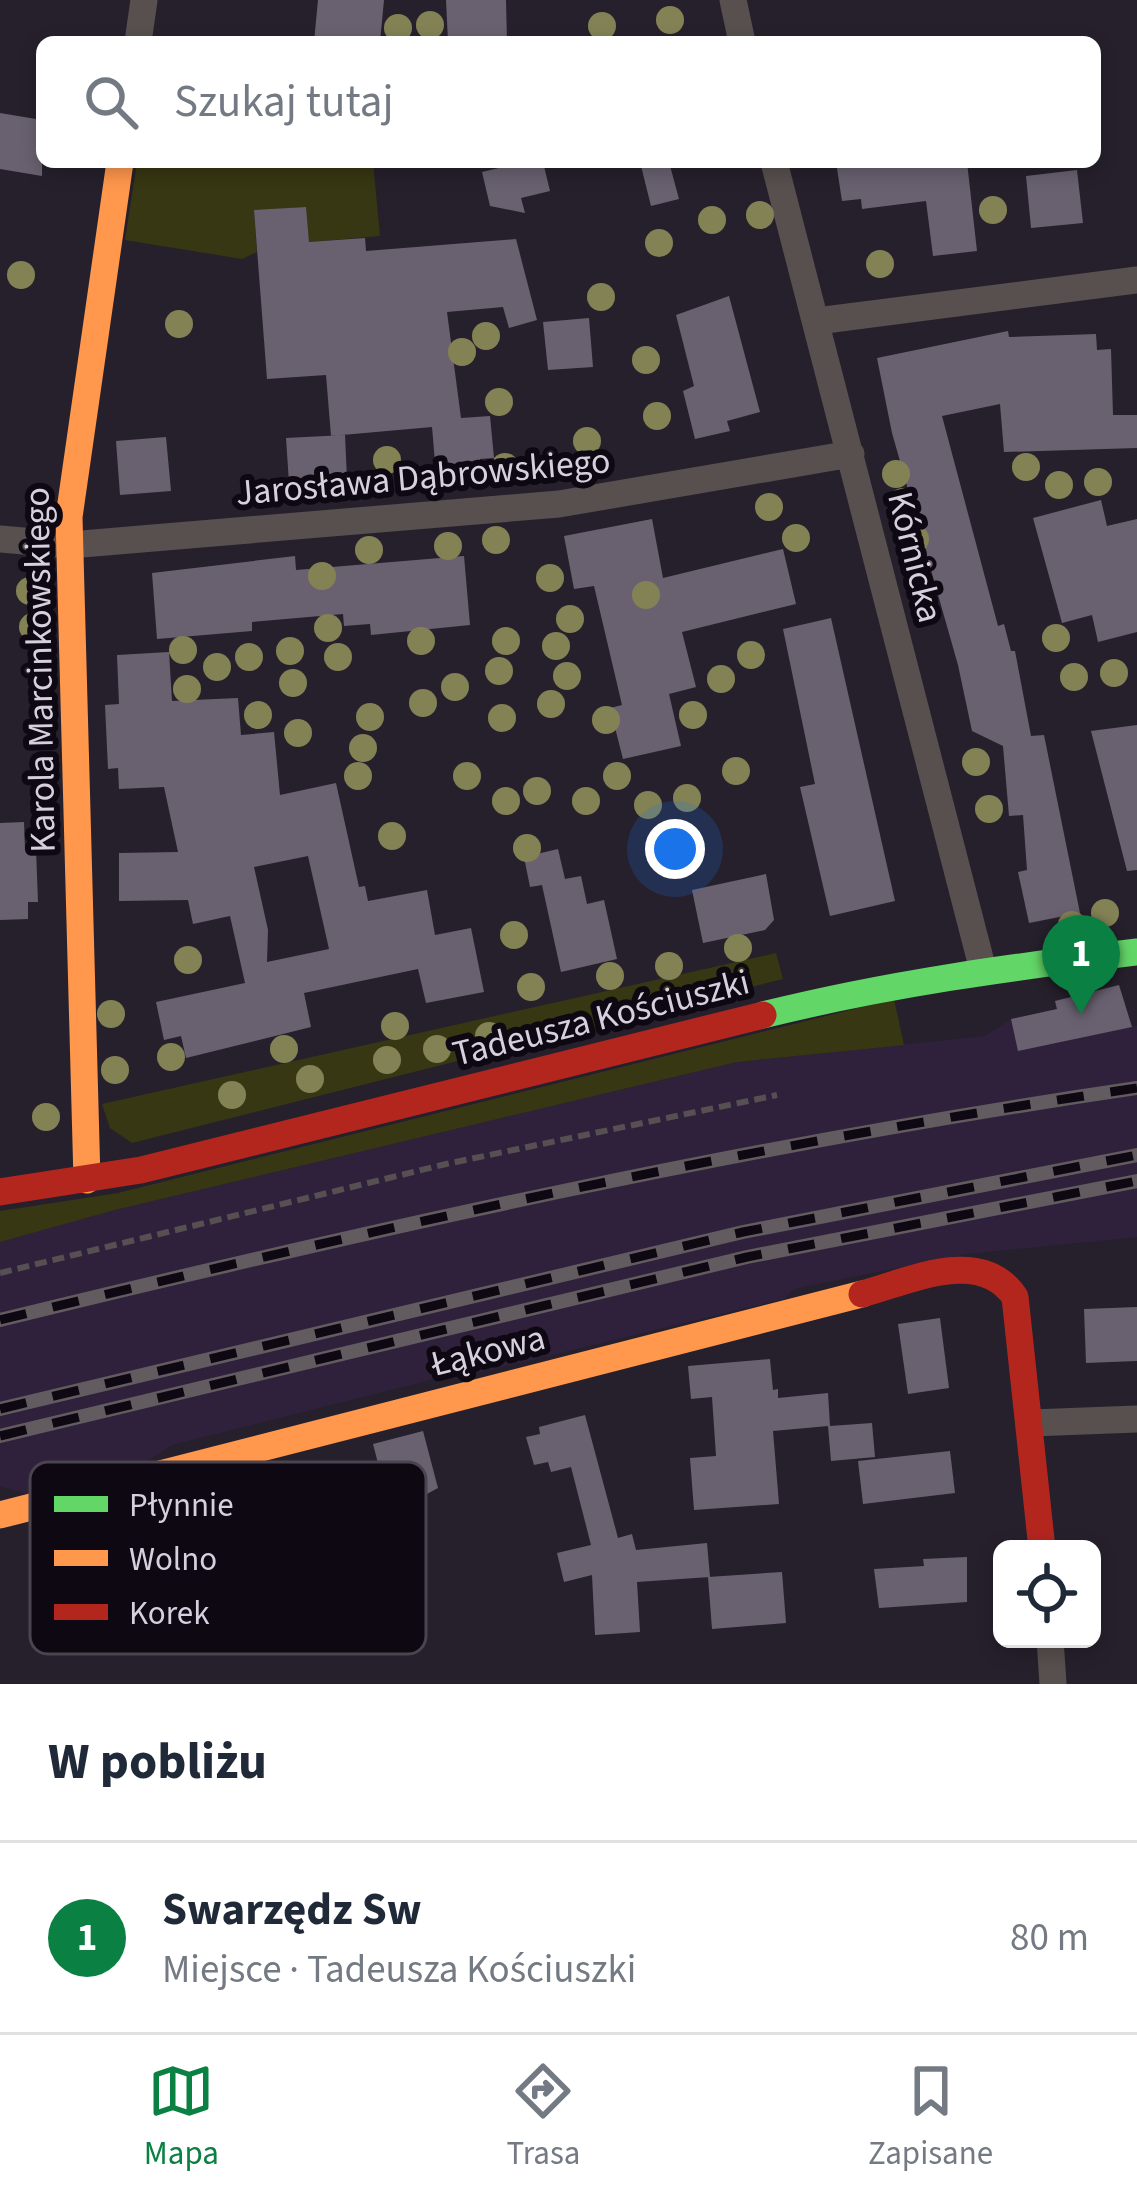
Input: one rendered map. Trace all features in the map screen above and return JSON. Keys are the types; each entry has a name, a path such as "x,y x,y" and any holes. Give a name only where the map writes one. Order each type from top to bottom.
{"street":[{"path":"139,36 144,0"},
{"path":"733,0 741,36"},
{"name":"Karola Marcinkowskiego","path":"87,1180 70,492 119,168"},
{"name":"Kórnicka","path":"776,168 983,970"},
{"path":"817,321 1137,280"},
{"name":"Jarosława Dąbrowskiego","path":"0,539 70,545 559,504 851,454"},
{"name":"Tadeusza Kościuszki","path":"0,1192 87,1180 852,993 983,970 1137,952"},
{"name":"Łąkowa","path":"206,1462 888,1287 977,1269 996,1273 1015,1297 1031,1423"},
{"path":"1041,1540 1031,1423 1137,1419"},
{"name":"Łąkowa","path":"0,1515 30,1507"},
{"path":"1051,1648 1053,1684"}],"path":[{"path":"0,1273 446,1164 777,1095"}],"shaded area":[{"path":"136,168 374,168 380,236 309,242 305,207 254,211 257,252 242,259 125,240"},
{"path":"776,953 783,979 132,1143 110,1128 102,1104"},
{"path":"1119,985 1132,1026 1137,1026 1137,1237 965,1254 794,1289 784,1299 172,1445 146,1462 30,1462 30,1493 0,1486 0,1242 115,1210 737,1062 985,1036 1011,1019 1056,1009 1055,1001"},
{"path":"894,999 904,1045 737,1062 115,1210 0,1242 0,1211 118,1193"}],"building":[{"path":"318,0 384,0 381,36 315,36"},
{"path":"446,0 506,0 507,36 448,36"},
{"path":"0,113 36,119 36,168 42,168 42,176 0,169"},
{"path":"544,168 550,191 521,198 525,213 490,206 482,172"},
{"path":"642,168 671,168 679,199 651,206"},
{"path":"837,168 968,168 977,251 933,256 926,201 862,209 861,199 842,201"},
{"path":"1077,170 1083,223 1031,228 1026,176"},
{"path":"306,207 309,242 365,238 366,251 516,239 537,320 509,328 503,307 447,312 461,418 490,416 494,458 480,459 481,470 436,474 432,427 331,436 326,375 267,379 254,210"},
{"path":"729,296 760,412 727,421 730,431 695,439 683,391 694,386 676,315"},
{"path":"589,318 593,367 548,370 543,322"},
{"path":"1008,331 1009,337 1096,334 1097,350 1111,349 1113,415 1137,415 1137,448 1004,452 1000,404 942,416 998,626 1004,624 1011,651 1015,651 1031,736 1044,735 1080,913 1029,923 1018,872 1027,870 1023,815 1009,816 1003,746 972,731 892,433 877,358"},
{"path":"345,435 347,479 289,483 286,438"},
{"path":"166,437 171,491 120,495 116,441"},
{"path":"1101,500 1107,526 1137,519 1137,632 1098,642 1092,615 1062,623 1033,518"},
{"path":"652,519 663,578 783,549 796,604 682,632 696,687 669,694 681,746 623,759 610,708 622,705 594,586 574,589 564,536"},
{"path":"295,556 296,570 464,556 470,625 371,635 370,624 344,626 343,614 252,622 252,631 157,639 152,573"},
{"path":"831,618 895,901 830,916 800,787 815,784 783,629"},
{"path":"169,652 172,701 238,698 241,735 274,732 280,795 336,783 359,887 365,886 368,901 427,890 435,935 471,928 484,992 426,1003 418,969 304,993 311,1027 186,1058 181,1036 164,1040 156,1002 245,983 230,916 193,924 188,900 119,901 119,853 178,852 164,787 119,789 118,768 108,769 105,705 119,704 117,655","holes":["308,856 329,949 267,962 268,930 254,867"]},
{"path":"1137,725 1137,870 1127,871 1091,731"},
{"path":"24,822 25,850 36,849 38,902 28,902 28,919 0,920 0,823"},
{"path":"558,849 565,879 581,876 587,904 604,900 617,959 561,972 542,885 530,887 524,857"},
{"path":"766,874 774,920 765,930 703,943 692,890"},
{"path":"1119,985 1132,1027 1018,1051 1011,1019 1057,1009 1055,1001"},
{"path":"1137,1307 1137,1361 1086,1363 1084,1309"},
{"path":"940,1318 949,1388 908,1394 898,1324"},
{"path":"770,1359 778,1398 828,1393 830,1426 872,1423 875,1457 831,1461 828,1426 773,1431 779,1504 694,1510 690,1458 716,1456 712,1397 691,1399 688,1366"},
{"path":"585,1415 618,1538 632,1534 636,1550 707,1543 710,1577 637,1582 640,1632 595,1635 592,1575 564,1582 557,1553 591,1545 571,1467 551,1472 548,1462 534,1465 526,1437 540,1434 539,1427"},
{"path":"423,1431 438,1488 426,1494 426,1462 378,1462 373,1444"},
{"path":"950,1451 955,1493 863,1504 858,1461"},
{"path":"967,1557 967,1602 879,1608 874,1569 924,1566 923,1559"},
{"path":"782,1572 786,1623 712,1629 708,1577"}],"railway":[{"path":"0,1320 566,1190 850,1135 1137,1088"},
{"path":"0,1409 743,1232 1137,1155"},
{"path":"0,1436 747,1257 1137,1181"}],"traffic: fast":[{"path":"763,1015 949,978 1137,952"}],"traffic: slow":[{"path":"87,1180 69,517 119,168"},
{"path":"207,1462 862,1294"},
{"path":"0,1515 30,1507"}],"traffic: jam":[{"path":"0,1192 141,1170 763,1015"},
{"path":"862,1294 964,1270 984,1273 1015,1297 1041,1540"}],"place":[{"name":"Swarzędz Sw","path":"1081,1014"}]}
